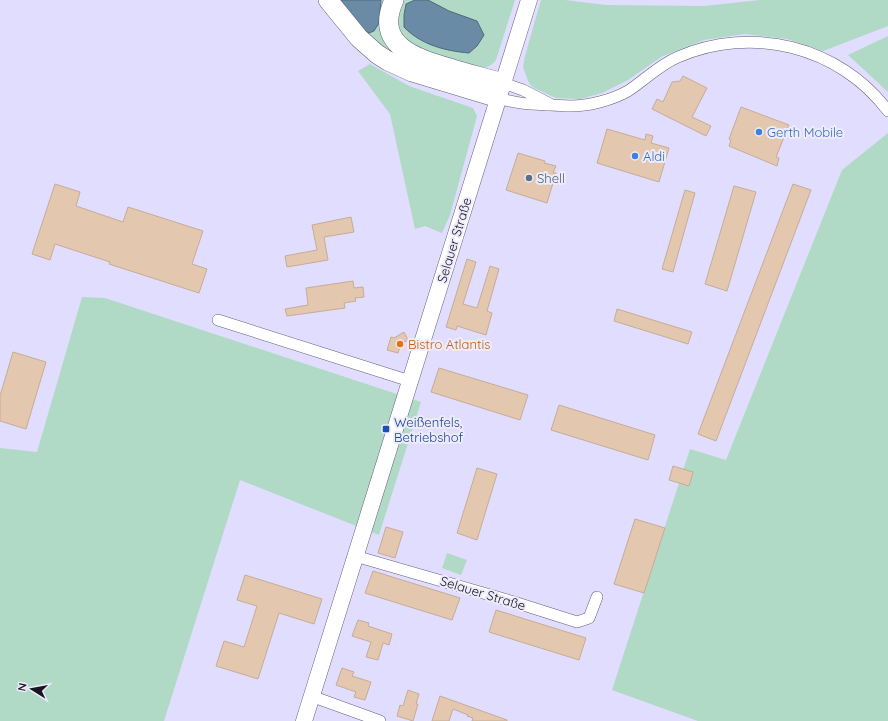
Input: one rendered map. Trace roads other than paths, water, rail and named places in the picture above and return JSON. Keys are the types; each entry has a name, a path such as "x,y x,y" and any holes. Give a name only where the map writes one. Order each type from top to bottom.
{"highway":[{"path":"328,0 359,38 377,54 388,61 412,72 500,91"},
{"path":"394,0 390,14 390,27 395,40 404,50 428,62 500,91"}],"main road":[{"name":"Selauer Straße","path":"304,721 527,6"}],"street":[{"path":"500,91 514,103 524,105 583,105 609,99 628,91 661,66 676,57 703,48 729,43 763,42 793,48 826,59 855,78 878,97 888,111"},
{"path":"500,91 523,90 550,105"},
{"path":"218,320 410,381"},
{"name":"Selauer Straße","path":"355,556 501,598 577,622 589,618 597,597"},
{"path":"311,696 380,721"}],"water":[{"path":"340,0 381,0 379,23 374,31 369,33 363,29"},
{"path":"415,0 428,0 449,11 477,21 484,35 477,46 469,53 443,49 426,43 404,27 406,4"}],"place":[{"name":"Gerth Mobile","path":"759,132"},
{"name":"Aldi","path":"635,156"},
{"name":"Shell","path":"529,178"},
{"name":"Bistro Atlantis","path":"400,344"},
{"name":"Weißenfels, Betriebshof","path":"386,429"}]}
